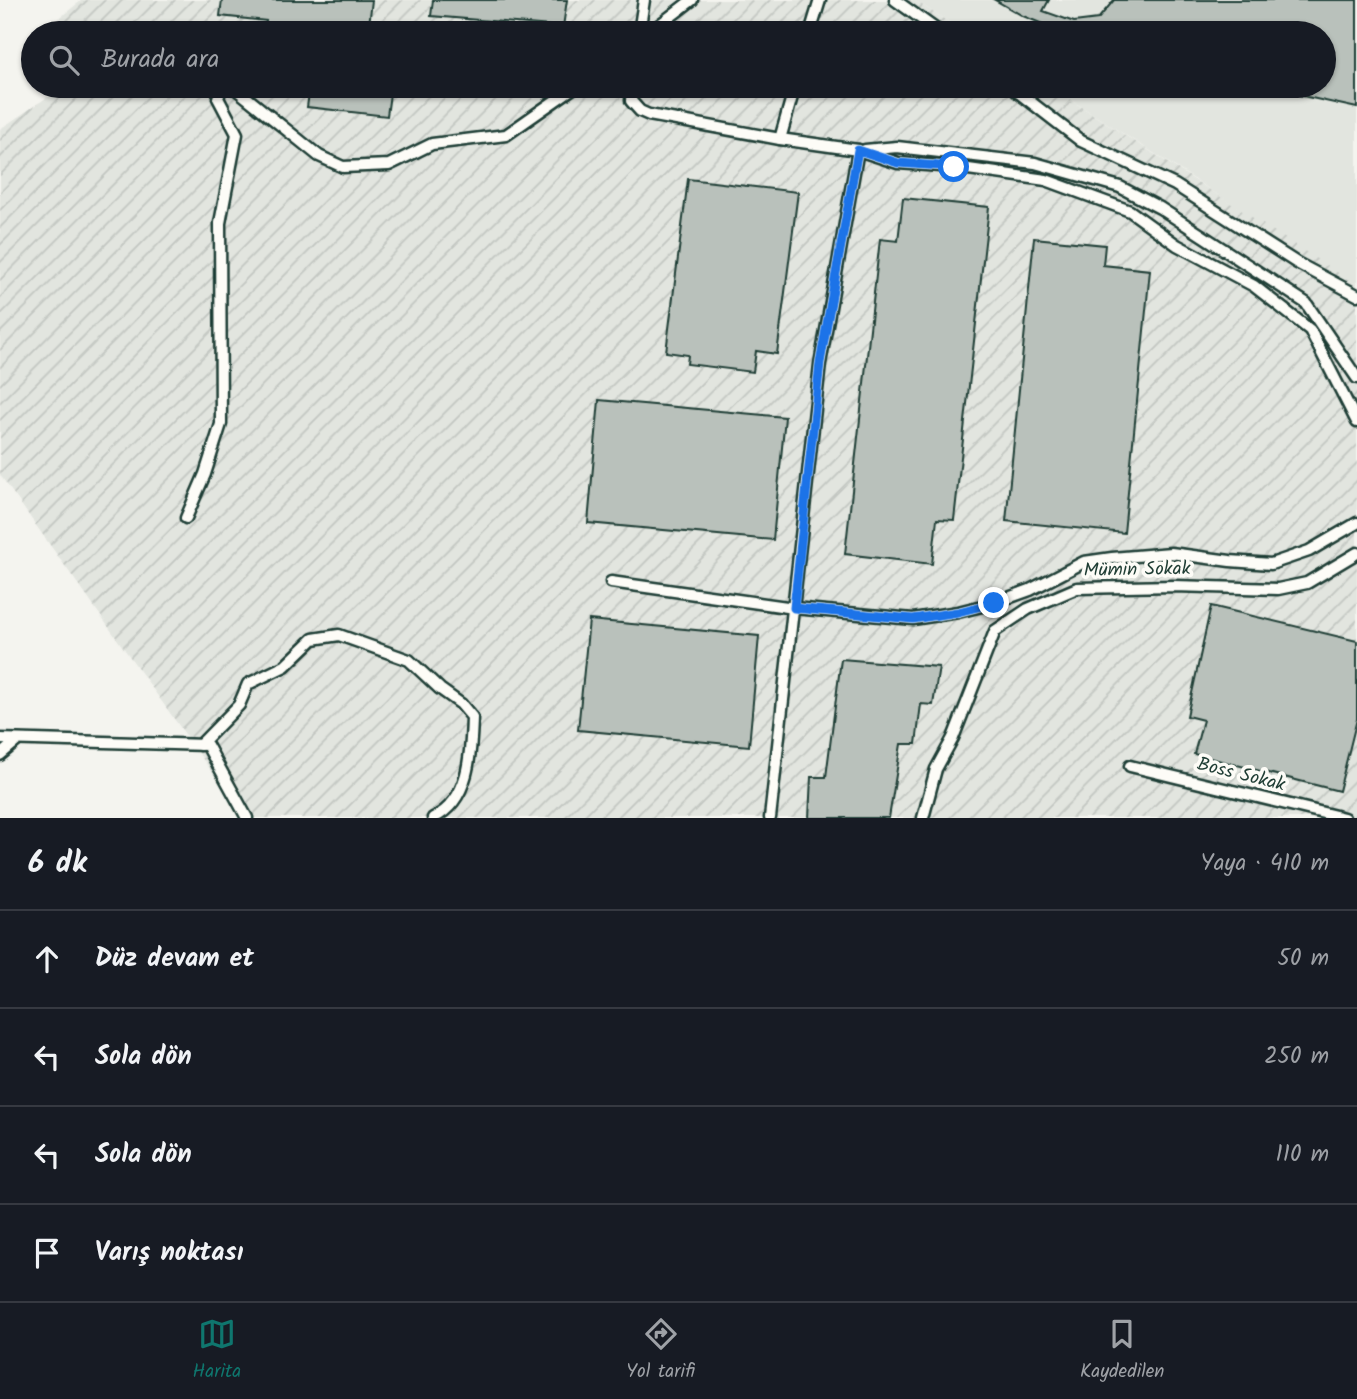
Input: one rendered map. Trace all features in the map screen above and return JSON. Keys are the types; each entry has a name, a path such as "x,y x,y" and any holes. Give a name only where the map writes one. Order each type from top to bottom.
{"street":[{"path":"641,21 644,0"},
{"path":"665,21 692,0"},
{"path":"814,21 820,0"},
{"path":"895,0 924,21"},
{"path":"186,517 205,474 221,424 220,223 237,134 218,98"},
{"path":"247,98 319,156 343,167 389,165 432,144 506,135 559,98"},
{"path":"631,98 640,111 649,115 858,150 898,163 954,167 1046,180 1130,211 1177,245 1254,286 1310,330 1357,422 1357,433"},
{"path":"780,139 792,98"},
{"path":"1025,98 1081,141 1175,185 1297,263 1357,295"},
{"path":"858,150 897,148 1035,163 1120,187 1160,208 1306,303 1357,378"},
{"path":"770,818 820,363 858,150"},
{"path":"611,582 794,608 913,619 994,603 1030,590 1084,562 1171,553 1271,564 1309,551 1357,523"},
{"name":"Mümin Sokak","path":"923,818 936,769 953,738 995,631 1028,609 1077,588 1174,586 1278,589 1307,583 1357,553"},
{"path":"200,745 239,705 248,684 285,666 313,639 339,635 409,660 440,689 461,704 471,717 469,763 454,801 443,813 433,818"},
{"path":"0,739 206,745 247,818"},
{"path":"0,755 18,740"},
{"name":"Boss Sokak","path":"1130,766 1344,818"}],"shaded area":[{"path":"82,0 914,0 947,21 56,21"},
{"path":"914,0 1357,0 1357,285 1313,260 1068,98 1336,98 1336,21 947,21"},
{"path":"46,98 1068,98 1357,285 1357,818 245,818 0,475 0,129"}],"building":[{"path":"222,0 372,0 369,21 266,21 220,16"},
{"path":"433,0 567,0 564,21 491,21 431,16"},
{"path":"995,0 1049,0 1043,11 1071,21 1035,21"},
{"path":"1114,0 1357,0 1357,108 1311,98 1336,98 1336,21 1082,21 1098,19"},
{"path":"308,98 389,98 387,116 307,107"},
{"path":"688,179 798,192 777,354 756,351 753,372 687,364 688,355 666,352"},
{"path":"903,198 989,207 954,520 937,519 932,564 845,554 880,239 898,241"},
{"path":"1034,238 1105,245 1103,265 1150,270 1124,533 1006,521"},
{"path":"599,400 785,417 773,540 588,523"},
{"path":"1211,606 1357,641 1357,719 1339,791 1194,754 1203,720 1187,716"},
{"path":"589,620 759,636 749,746 578,730"},
{"path":"841,659 939,667 933,705 921,704 916,744 901,744 889,818 809,818 811,777 826,777"}],"route":[{"path":"954,167 898,163 858,150 820,363 794,608 913,619 994,603"}]}
